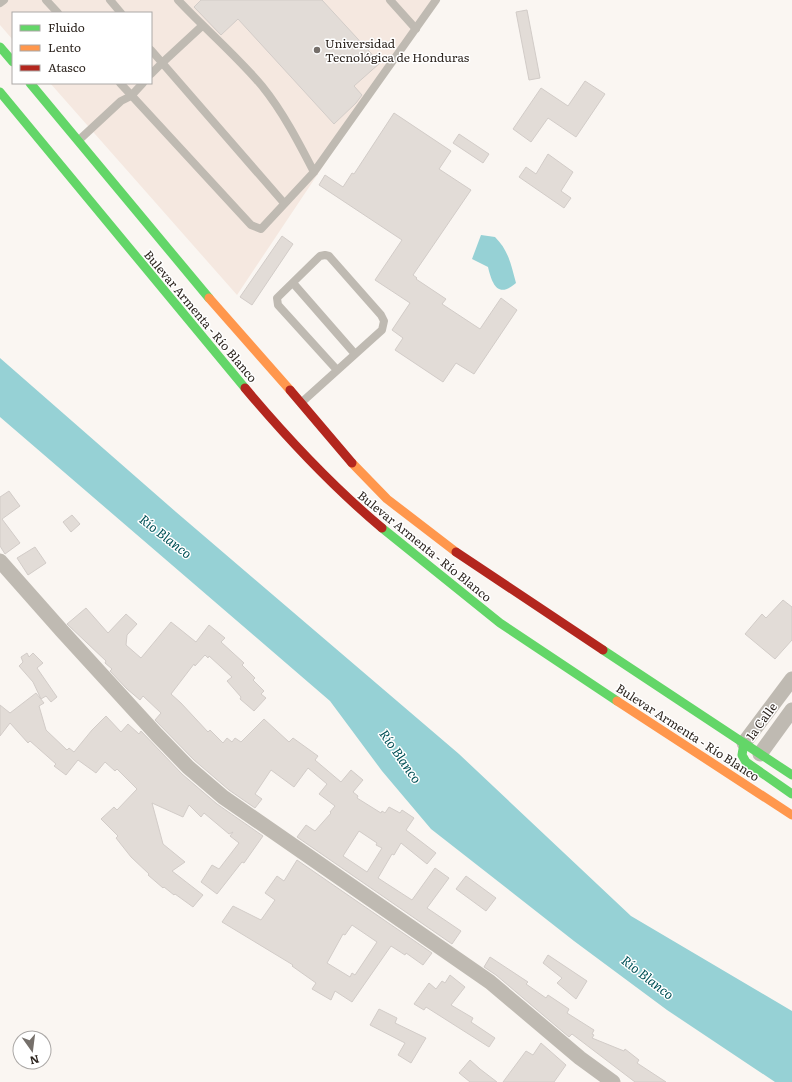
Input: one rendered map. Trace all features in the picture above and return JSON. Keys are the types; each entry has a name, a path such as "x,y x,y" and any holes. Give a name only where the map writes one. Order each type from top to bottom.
{"main road":[{"path":"0,47 12,61"},
{"name":"Bulevar Armenta - Río Blanco","path":"31,84 78,140 201,295 301,402 357,469 387,499 455,552 792,775"},
{"name":"Bulevar Armenta - Río Blanco","path":"0,92 277,426 357,507 396,541 500,623 569,670 741,780 792,815"},
{"path":"65,170 91,187"},
{"path":"744,744 742,755 746,762 792,794"}],"street":[{"path":"0,561 157,735 188,767 224,798 490,982 580,1058 613,1082"},
{"name":"1a Calle","path":"744,744 792,679"},
{"name":"1a Calle","path":"760,754 792,710"}],"lane":[{"path":"0,3 4,0"},
{"path":"46,0 57,12"},
{"path":"110,0 120,12"},
{"path":"178,0 202,26 232,53 262,87 294,133 314,172"},
{"path":"390,0 416,28"},
{"path":"121,84 251,224 260,229 314,172 436,0"},
{"path":"152,73 202,26"},
{"path":"152,51 284,203"},
{"path":"78,140 120,102 131,96 142,84"},
{"path":"301,402 338,370 382,330 384,321 381,315 329,256 324,255 320,256 278,298 278,304 338,370"},
{"path":"293,283 355,354"}],"shaded area":[{"path":"0,0 434,0 237,295 51,84 152,84 152,12 12,12 12,39 0,25"}],"water":[{"path":"481,235 495,237 500,242 511,264 516,283 510,288 505,290 497,287 494,284 488,267 472,259"},
{"name":"Río Blanco","path":"0,358 176,512 459,754 631,916 792,1011 792,1082 775,1082 667,1010 574,941 431,829 382,771 330,701 0,417"}],"building":[{"name":"Universidad Tecnológica de Honduras","path":"201,0 322,0 380,63 354,86 362,95 356,103 334,124 238,19 221,35 194,7"},
{"path":"527,10 540,78 529,80 516,12"},
{"path":"585,81 605,94 576,137 548,118 531,142 513,129 541,88 568,106"},
{"path":"394,113 451,151 439,169 471,190 413,275 417,278 416,279 446,299 442,304 480,329 501,298 517,310 474,374 456,363 443,382 395,350 403,338 392,330 410,303 375,280 402,240 319,185 325,175 343,187 352,173 354,174"},
{"path":"459,134 489,154 483,163 453,143"},
{"path":"548,154 573,172 561,191 571,198 564,208 519,177 526,167 536,174"},
{"path":"282,236 293,244 252,305 240,297"},
{"path":"9,491 20,506 2,519 20,543 5,554 0,546 0,497"},
{"path":"72,515 80,524 71,532 63,522"},
{"path":"35,547 46,563 28,575 17,558"},
{"path":"783,600 792,607 792,640 775,659 745,634 762,614 766,618"},
{"path":"86,608 108,633 126,614 137,624 127,635 126,645 141,658 171,622 196,642 209,625 225,638 221,642 244,663 242,665 255,678 253,680 264,691 261,694 266,698 254,711 240,699 241,697 227,681 232,677 209,656 208,658 205,655 195,666 194,664 171,694 208,732 210,730 223,743 227,738 232,742 235,738 241,742 264,719 289,742 293,738 318,756 315,760 341,782 351,770 363,780 353,792 358,796 357,798 381,813 382,811 385,813 389,807 400,813 402,810 414,818 406,830 436,853 427,864 401,843 394,855 392,854 378,878 412,900 435,868 449,878 427,908 461,931 452,944 297,837 306,825 315,831 331,813 330,812 335,806 319,794 327,784 308,768 294,787 271,770 255,794 262,799 255,808 229,790 194,760 155,720 161,713 143,696 140,700 127,689 110,671 112,669 105,663 106,661 67,624","holes":["359,831 377,843 376,845 382,848 367,872 343,856"]},
{"path":"27,653 29,657 33,653 43,663 37,668 57,697 51,702 46,696 41,699 33,682 19,666 23,662 21,657"},
{"path":"36,693 44,703 39,706 46,730 67,750 69,748 74,752 106,716 121,732 128,724 139,734 141,731 182,774 217,804 263,836 244,863 242,862 217,894 201,882 212,865 219,869 239,843 230,836 233,832 229,834 204,813 201,817 189,805 183,817 152,803 163,844 185,862 172,871 203,895 193,907 164,887 163,888 148,875 149,874 131,857 116,838 118,836 101,819 114,807 117,810 137,789 117,769 115,771 105,762 96,773 78,760 66,775 54,766 56,764 30,741 28,743 10,723 0,736 0,705 10,713"},
{"path":"297,860 432,953 423,965 406,953 405,955 391,946 352,1002 335,991 331,1000 312,989 316,983 292,966 293,965 222,922 233,906 261,920 275,900 265,893 277,876 284,881","holes":["352,925 377,942 355,975 352,973 350,977 327,963 343,934 345,935"]},
{"path":"466,876 496,898 486,911 456,889"},
{"path":"548,955 587,981 576,999 557,983 562,978 543,963"},
{"path":"490,957 528,982 526,984 546,998 548,995 569,1009 567,1013 594,1030 592,1034 594,1035 592,1038 624,1051 625,1049 639,1060 637,1063 666,1082 635,1082 572,1034 569,1037 496,975 484,967"},
{"path":"450,975 465,987 451,1005 473,1018 471,1022 495,1038 489,1047 426,1007 424,1010 414,1004 429,983 436,989 442,981 445,983"},
{"path":"379,1009 397,1018 395,1023 426,1038 411,1063 398,1055 405,1043 370,1025"},
{"path":"541,1043 566,1065 554,1082 503,1082 526,1051 533,1055"},
{"path":"470,1060 497,1082 470,1082 459,1073"}],"traffic: fast":[{"path":"0,47 12,61"},
{"path":"31,84 209,298"},
{"path":"0,92 245,388"},
{"path":"382,528 500,623 617,701"},
{"path":"603,650 792,775"},
{"path":"744,743 742,755 746,762 792,794"}],"traffic: slow":[{"path":"209,298 290,390"},
{"path":"352,463 387,499 456,552"},
{"path":"617,701 792,815"}],"traffic: jam":[{"path":"245,388 310,461 363,512 382,528"},
{"path":"290,390 352,463"},
{"path":"456,552 603,650"}],"place":[{"name":"Universidad Tecnológica de Honduras","path":"317,50"}]}
